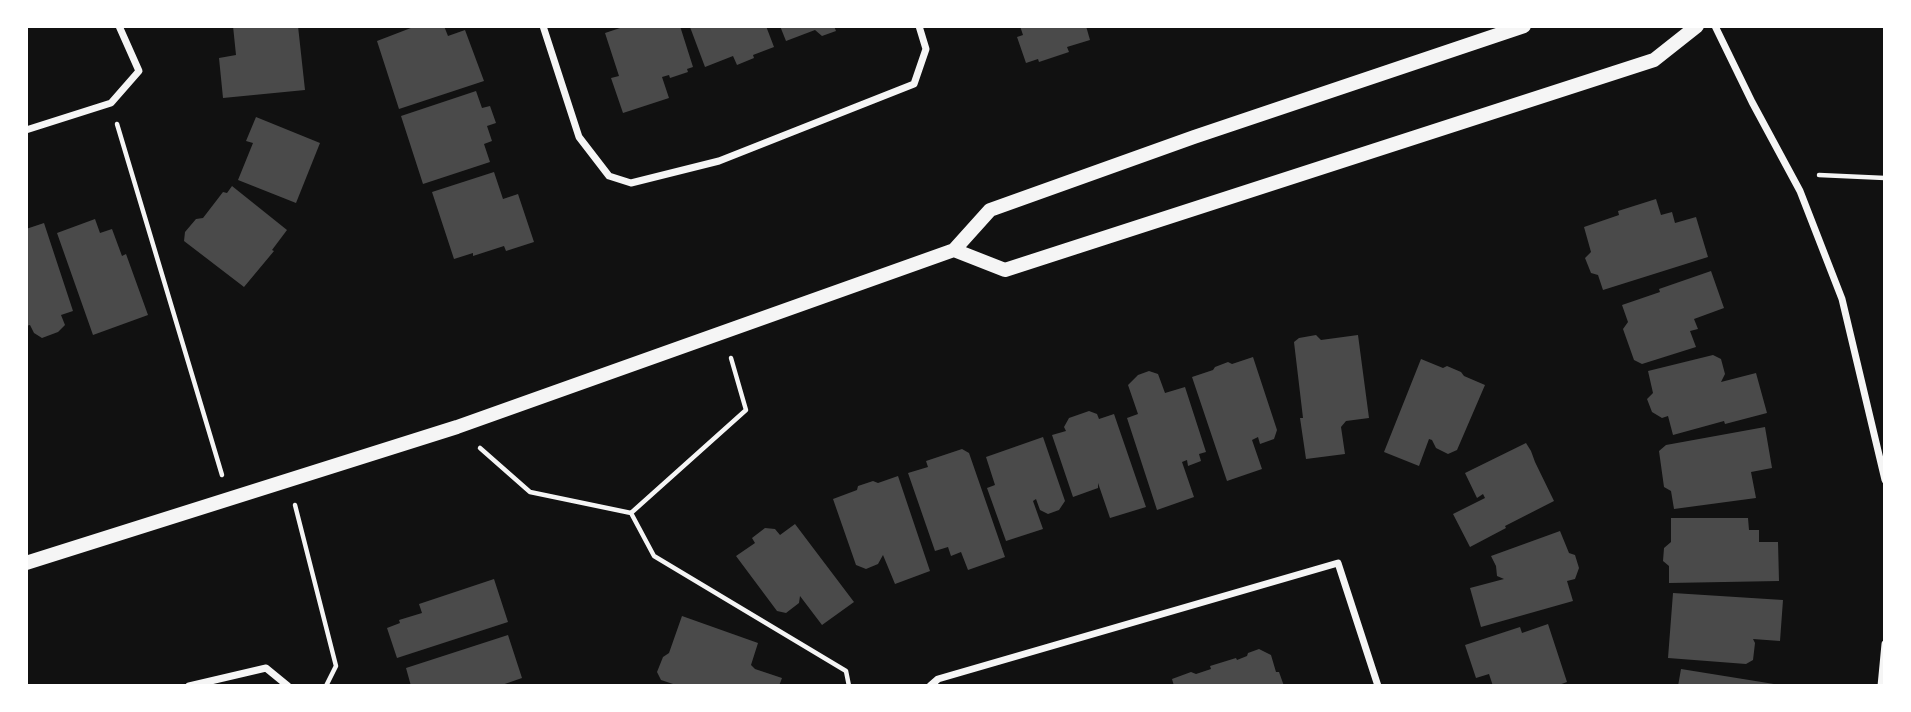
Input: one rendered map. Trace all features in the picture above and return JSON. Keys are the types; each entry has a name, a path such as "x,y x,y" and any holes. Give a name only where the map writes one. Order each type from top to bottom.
{"main road":[{"path":"26,563 457,427 723,333 954,250 990,210 1194,137 1524,26"},
{"path":"954,250 1005,270 1654,60 1697,26"}],"street":[{"path":"26,130 111,103 139,71 119,26"},
{"path":"543,26 579,137 609,176 631,183 719,161 914,84 926,49 919,26"},
{"path":"1715,26 1800,191 1842,299 1885,480"},
{"path":"930,686 938,679 1338,563 1378,686"},
{"path":"1881,686 1885,644"},
{"path":"189,686 266,668 288,686"}],"path":[{"path":"111,103 229,499"},
{"path":"1800,191 1818,175 1885,178"},
{"path":"631,513 746,410 723,333"},
{"path":"457,427 530,492 631,513"},
{"path":"289,480 336,666 326,686"},
{"path":"631,513 654,556 846,671 849,686"}],"building":[{"path":"233,26 298,26 305,90 223,98 219,58 236,55"},
{"path":"416,26 444,26 448,36 465,30 484,81 399,109 377,41"},
{"path":"626,26 680,26 693,67 687,69 688,72 670,78 669,75 662,77 669,98 623,113 611,78 619,76 605,33"},
{"path":"766,26 774,47 737,65 733,56 705,67 690,27"},
{"path":"780,26 834,26 836,31 822,36 815,30 786,41"},
{"path":"1020,26 1086,26 1090,40 1067,47 1069,52 1039,62 1038,59 1026,63 1017,37 1023,35"},
{"path":"476,91 482,108 490,106 496,123 487,126 492,141 484,144 490,162 423,184 401,116"},
{"path":"256,117 320,143 296,203 238,180 253,143 246,141"},
{"path":"494,172 503,199 518,194 534,242 506,251 504,246 454,259 432,192"},
{"path":"232,186 287,230 272,250 274,251 244,287 184,241 185,232 196,219 203,218 223,192 227,193"},
{"path":"1656,199 1661,215 1672,212 1675,223 1696,217 1708,257 1603,290 1598,275 1591,273 1585,258 1591,252 1584,227 1619,215 1618,211"},
{"path":"95,219 100,233 112,229 122,256 126,254 148,315 93,335 57,233"},
{"path":"44,223 73,311 61,315 65,325 58,332 42,338 34,333 30,325 26,326 26,229"},
{"path":"1711,271 1724,308 1694,319 1698,329 1690,331 1696,347 1642,364 1634,360 1623,329 1628,322 1622,305"},
{"path":"1316,335 1321,340 1358,335 1369,418 1346,421 1341,427 1345,454 1306,459 1294,342 1299,338"},
{"path":"1713,355 1721,359 1725,374 1721,382 1756,373 1767,413 1673,435 1668,416 1662,418 1652,412 1647,399 1653,393 1648,371"},
{"path":"1253,357 1277,430 1274,439 1260,444 1258,437 1252,440 1262,469 1227,481 1192,377 1228,362 1232,364"},
{"path":"1421,359 1443,368 1447,366 1485,385 1457,450 1448,454 1436,448 1429,439 1419,466 1384,452"},
{"path":"1149,371 1158,374 1165,393 1185,387 1206,452 1199,454 1201,461 1188,466 1187,460 1182,462 1194,497 1157,510 1127,418 1138,414 1128,385 1138,375"},
{"path":"1089,411 1097,414 1099,419 1114,414 1146,507 1110,518 1098,483 1098,488 1073,497 1052,435 1066,431 1064,427 1069,418"},
{"path":"1765,427 1772,468 1751,472 1756,498 1674,509 1671,491 1664,487 1659,451 1666,445"},
{"path":"1043,437 1065,501 1059,510 1048,514 1040,510 1036,499 1033,501 1043,529 1006,541 987,488 995,485 986,457"},
{"path":"1526,443 1554,501 1470,547 1453,514 1485,498 1483,494 1477,498 1465,473"},
{"path":"962,449 969,453 1005,557 968,570 961,552 951,556 948,547 935,551 908,473 928,467 926,461"},
{"path":"898,476 930,571 895,584 883,555 878,564 866,569 856,565 833,499 857,490 858,486"},
{"path":"1671,518 1748,518 1749,530 1759,530 1759,542 1778,542 1779,581 1669,583 1669,566 1663,561 1664,548 1671,542"},
{"path":"795,524 854,602 822,625 800,596 799,603 786,613 777,611 736,556 755,543 752,538 765,528 775,529 780,535"},
{"path":"1560,531 1569,553 1575,555 1579,568 1575,579 1567,581 1573,601 1481,627 1470,588 1504,579 1497,576 1491,556"},
{"path":"494,579 508,622 397,658 387,628 400,623 399,620 422,613 419,604"},
{"path":"1673,593 1783,600 1780,641 1753,639 1753,660 1746,664 1668,658"},
{"path":"682,616 758,643 751,665 755,669 782,678 779,686 679,686 661,680 657,672 663,657 669,653"},
{"path":"1548,624 1567,682 1556,686 1493,686 1489,674 1476,678 1465,645 1520,627 1522,633"},
{"path":"508,635 522,678 499,686 411,686 406,668"},
{"path":"1259,649 1271,655 1284,686 1174,686 1172,679 1211,669 1210,666 1236,658 1237,660"},
{"path":"1681,669 1774,684 1774,686 1678,686"}]}
